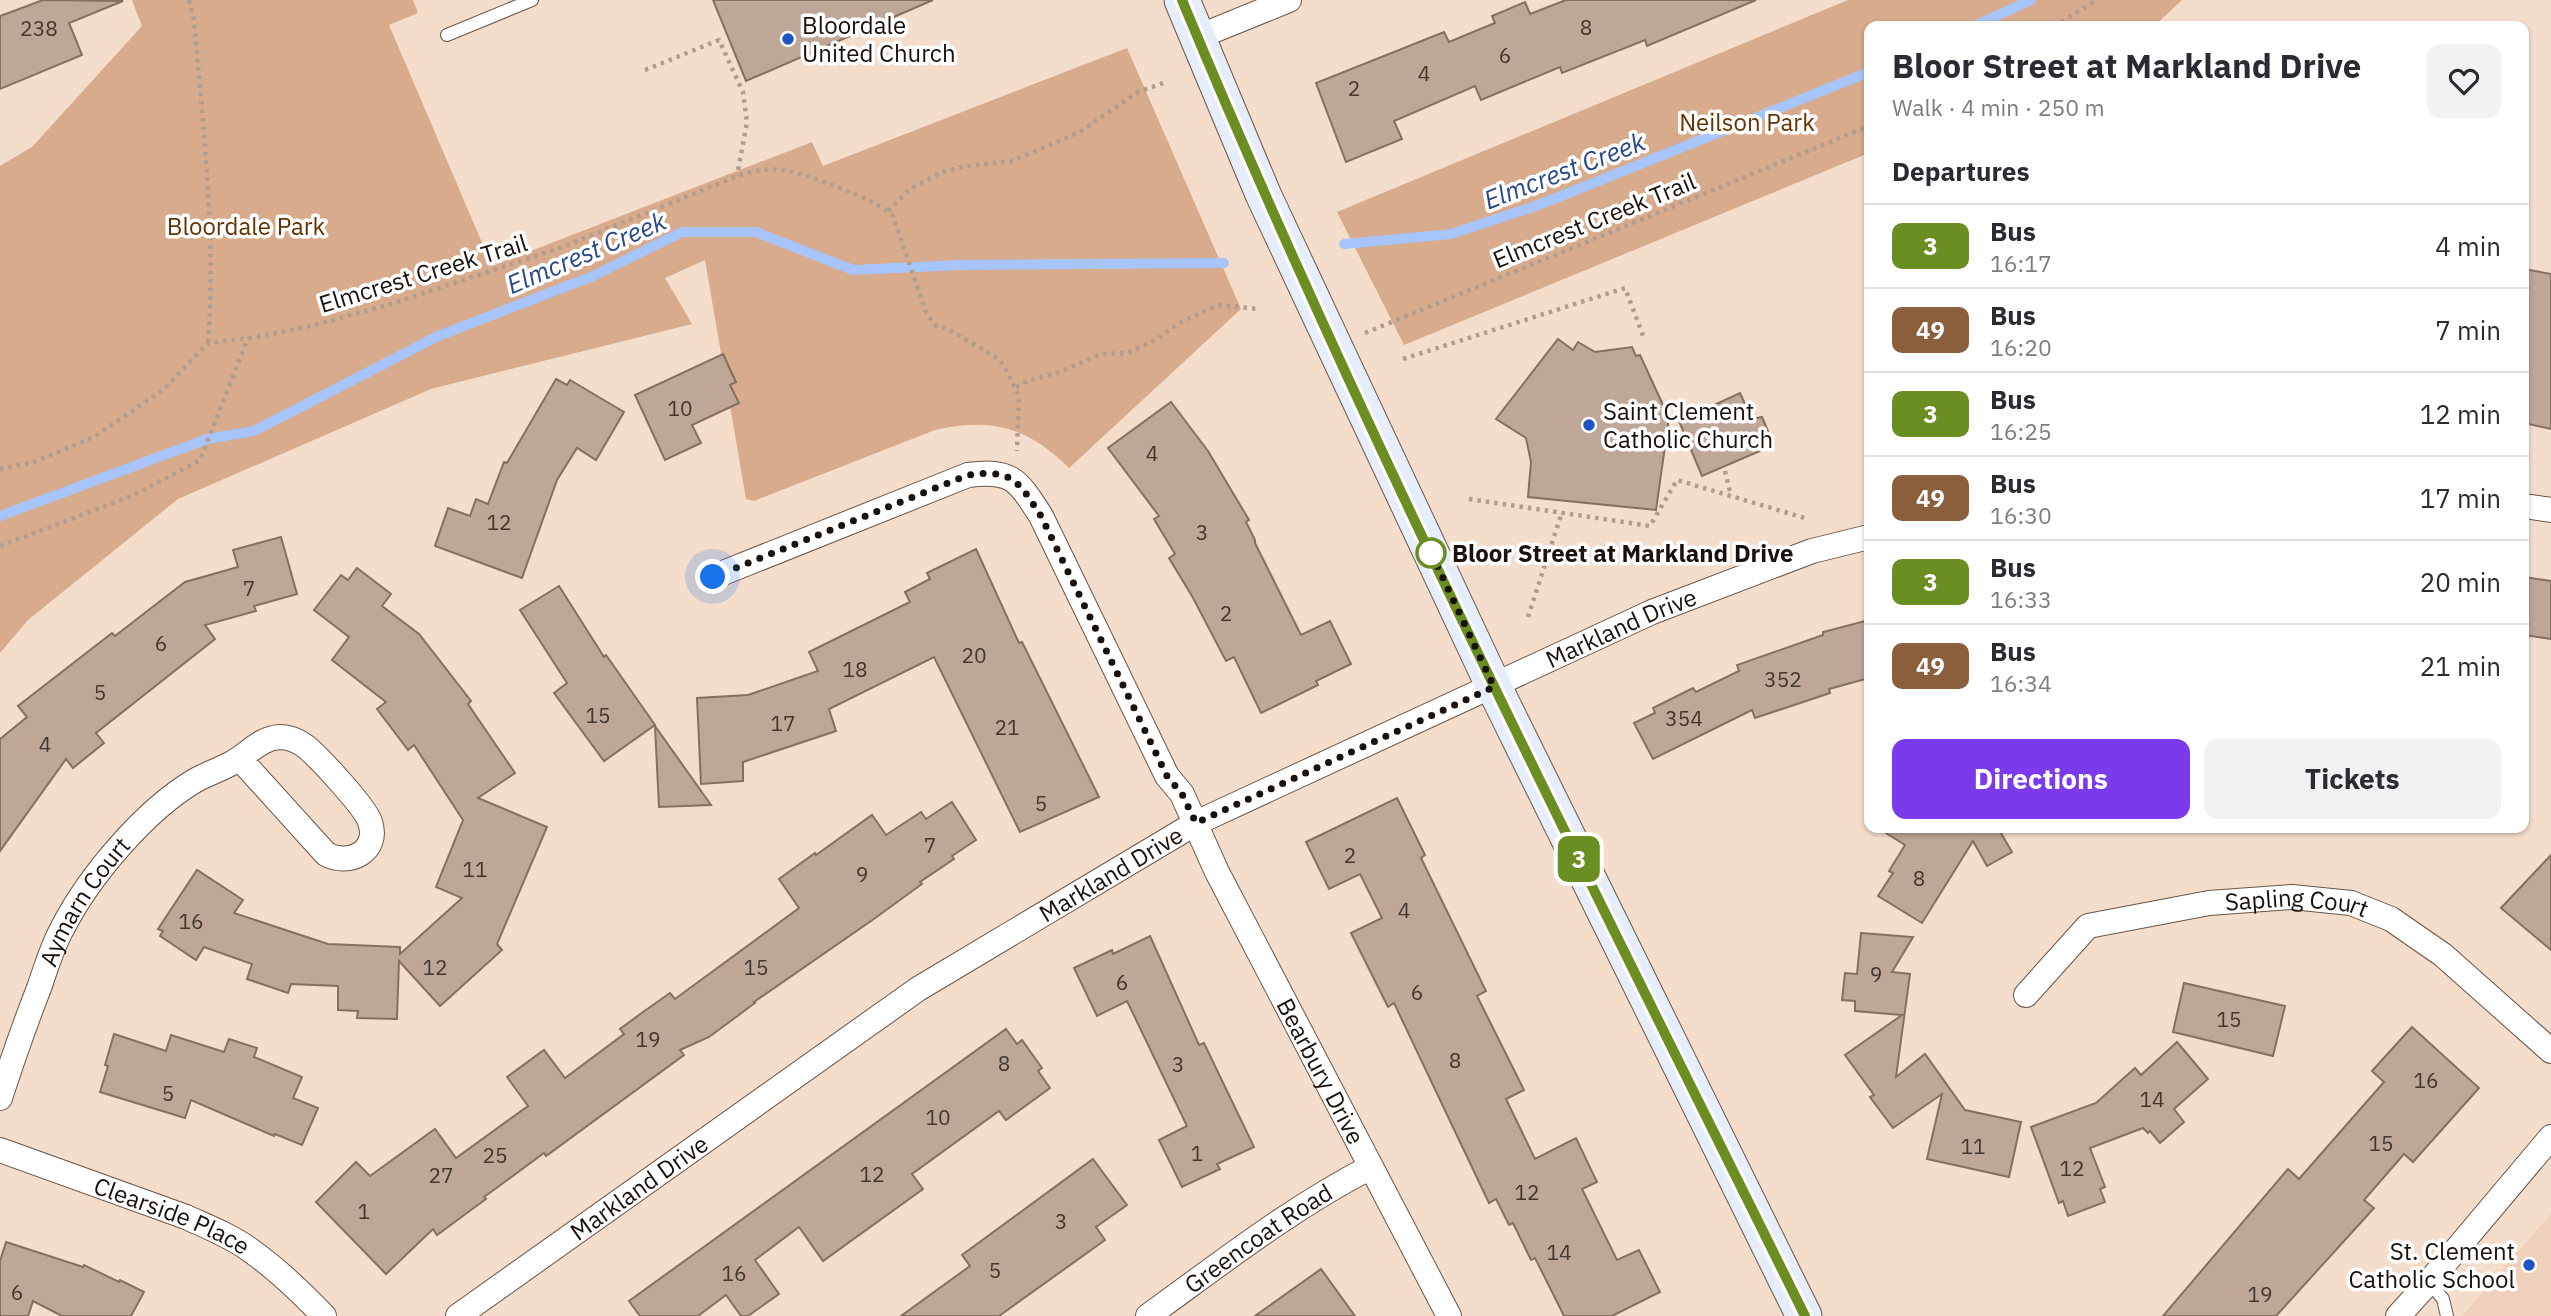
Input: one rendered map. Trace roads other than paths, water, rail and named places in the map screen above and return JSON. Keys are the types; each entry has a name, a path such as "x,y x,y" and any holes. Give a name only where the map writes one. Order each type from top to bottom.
{"main road":[{"path":"1182,0 1263,194 1494,687 1804,1316"}],"street":[{"path":"1198,37 1289,0"},
{"name":"Bearbury Drive","path":"713,577 968,475 991,472 1014,479 1041,516 1167,776 1182,794 1217,872 1449,1316"},
{"path":"2529,507 2551,510"},
{"name":"Markland Drive","path":"458,1316 918,989 1196,823 1652,612 1812,551 1864,538"},
{"name":"Aymarn Court","path":"0,1098 61,930 91,880 153,813 195,781 240,759 258,744 273,738 289,738 304,745 369,818 372,833 367,848 362,854 347,860 332,858 240,759"},
{"name":"Sapling Court","path":"2026,995 2088,926 2209,903 2292,897 2351,902 2391,919 2443,955 2551,1051"},
{"path":"2398,1316 2551,1137"},
{"name":"Clearside Place","path":"0,1150 213,1229 257,1255 297,1288 324,1316"},
{"name":"Greencoat Road","path":"1148,1316 1253,1239 1339,1183 1371,1167"}],"lane":[{"path":"447,35 532,0"},
{"path":"2429,1282 2443,1299 2446,1316"}],"waterway":[{"name":"Elmcrest Creek","path":"1985,21 2031,0"},
{"name":"Elmcrest Creek","path":"1344,244 1451,234 1536,206 1864,74"},
{"name":"Elmcrest Creek","path":"0,516 207,439 254,431 438,336 593,276 682,232 756,232 853,270 960,265 1224,263"}],"place":[{"name":"Bloordale United Church","path":"788,39"},
{"name":"Saint Clement Catholic Church","path":"1589,425"},
{"name":"Bloor Street at Markland Drive","path":"1431,553"},
{"name":"St. Clement Catholic School","path":"2529,1265"}],"park label":[{"name":"Neilson Park","path":"1747,122"},
{"name":"Bloordale Park","path":"246,226"}]}
